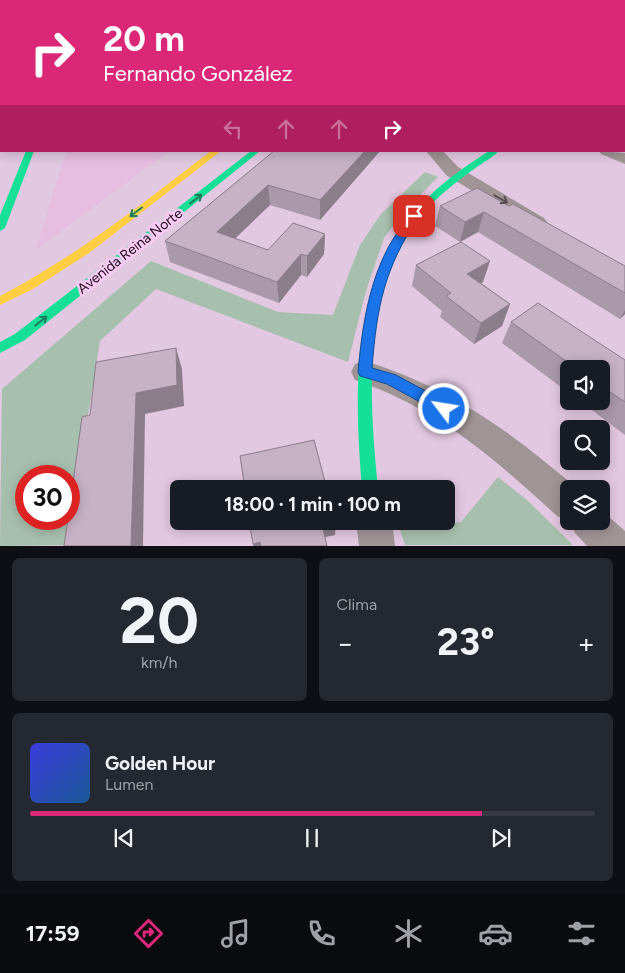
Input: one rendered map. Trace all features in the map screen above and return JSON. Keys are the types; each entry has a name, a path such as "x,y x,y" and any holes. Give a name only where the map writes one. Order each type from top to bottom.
{"street":[{"path":"0,228 30,152"},
{"name":"Avenida Reina Norte","path":"1,305 64,266 216,152"},
{"name":"Avenida Reina Norte","path":"0,348 20,337 255,152"},
{"path":"435,152 452,171 557,234"},
{"path":"369,480 366,449 365,372 369,322 383,270 395,245 414,216 431,197 494,152"},
{"path":"609,152 625,159"},
{"path":"365,372 391,379 459,418 516,456 560,496"},
{"path":"375,530 377,546"},
{"path":"597,530 614,546"}],"shaded area":[{"path":"66,152 168,152 36,250"}],"green space":[{"path":"425,172 438,177 407,208 384,238 366,291 348,362 156,289 100,341 80,465 15,465 15,530 69,530 67,545 0,546 2,389 151,261 278,312 333,315 360,245 381,214"},
{"path":"498,477 528,501 573,545 405,545 400,530 455,530 455,523 461,522"}],"building":[{"path":"273,152 364,152 320,200 268,185 217,232 268,250 293,223 325,234 307,256 301,254 277,282 165,241"},
{"path":"477,188 509,206 513,204 625,266 625,293 484,212 465,222 440,206"},
{"path":"461,242 490,261 467,274 510,304 481,323 446,296 451,293 416,265"},
{"path":"538,303 625,360 625,402 610,392 610,360 564,360 511,322"},
{"path":"176,348 177,385 136,393 131,546 64,546 66,530 80,530 80,465 75,465 82,417 90,415 96,362"},
{"path":"314,440 325,480 244,480 240,456"},
{"path":"251,530 323,530 327,546 261,546 260,542 253,544"}],"traffic: fast":[{"path":"0,228 30,152"},
{"path":"0,348 20,337 255,152"},
{"path":"369,480 365,418 367,347 372,312 382,278 396,246 416,216 453,180 494,152"}],"traffic: slow":[{"path":"0,301 29,286 85,251 216,152"}],"route":[{"path":"414,216 395,245 383,270 369,322 365,372 391,379 444,409"}]}
